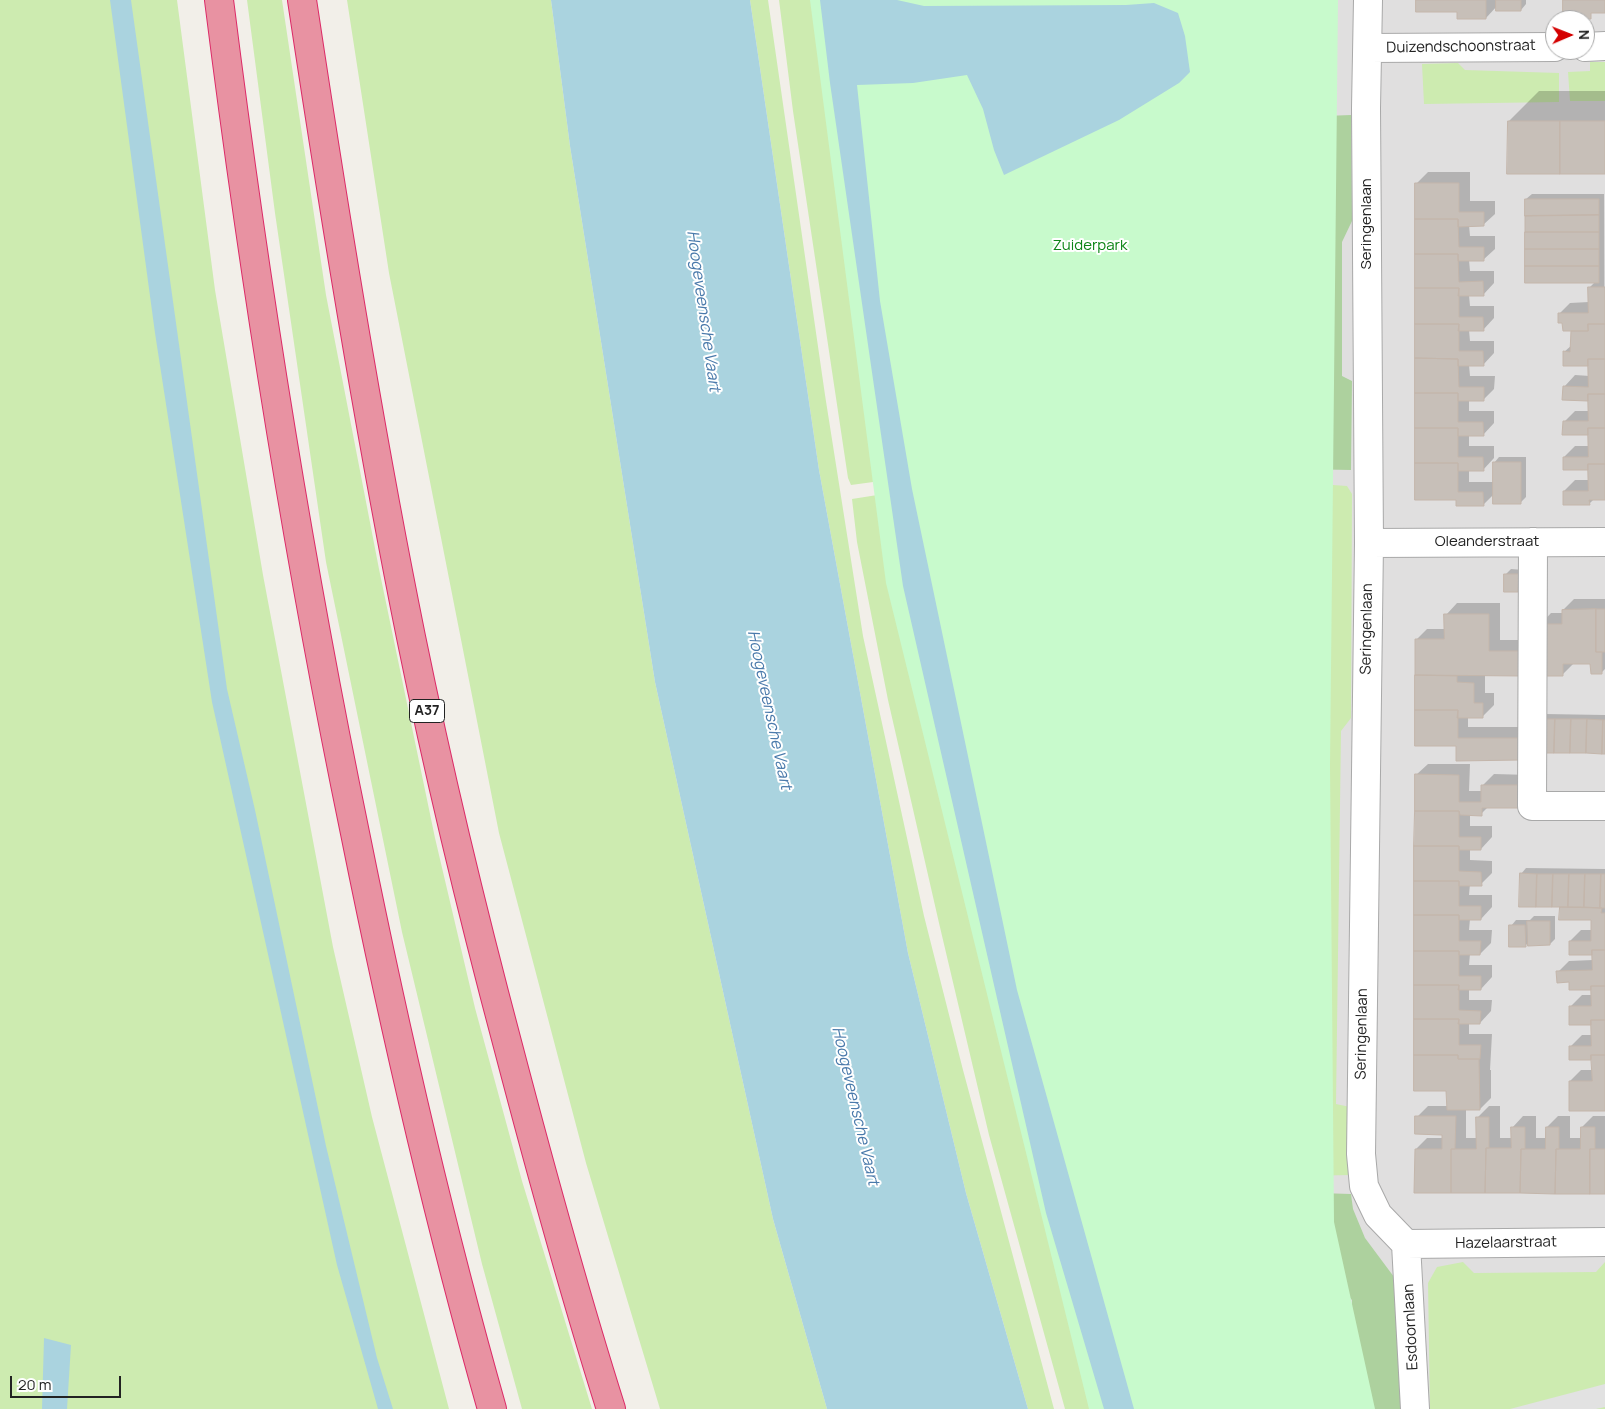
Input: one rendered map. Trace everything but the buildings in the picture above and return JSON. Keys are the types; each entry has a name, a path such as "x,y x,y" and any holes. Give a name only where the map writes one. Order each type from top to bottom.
{"highway":[{"path":"218,0 237,148 286,470 324,683 373,922 421,1139 473,1343 492,1409"},
{"name":"A37","path":"302,0 336,222 367,404 411,638 438,763 488,971 527,1119 580,1310 611,1409"}],"street":[{"name":"Seringenlaan","path":"1368,0 1366,118 1368,543 1361,1154 1364,1186 1378,1215 1406,1244"},
{"name":"Duizendschoonstraat","path":"1368,48 1545,47"},
{"path":"1533,542 1532,806 1605,806"},
{"name":"Oleanderstraat","path":"1368,543 1605,542"},
{"name":"Hazelaarstraat","path":"1406,1244 1605,1242"},
{"name":"Esdoornlaan","path":"1406,1244 1415,1409"}],"shaded area":[{"path":"990,0 1605,0 1605,1409 1187,1409"},
{"path":"1605,1384 1605,1407 1596,1409 1510,1409"}],"green space":[{"path":"0,0 177,0 215,290 263,575 333,947 372,1117 449,1409 0,1409"},
{"path":"247,0 282,0 326,295 379,569 435,838 475,1008 522,1181 592,1409 522,1409 482,1264 402,932 326,562 275,213"},
{"path":"347,0 551,0 570,146 655,682 773,1219 827,1409 660,1409 586,1163 499,833 389,273"},
{"path":"750,0 768,0 825,395 863,636 924,916 963,1070 1054,1409 1028,1409 966,1193 908,953 819,470"},
{"path":"779,0 820,0 888,480 851,485 848,478 793,111"},
{"name":"Zuiderpark","path":"810,0 1338,0 1330,765 1334,1222 1375,1409 1089,1409 886,583"},
{"path":"1590,62 1605,62 1605,101 1570,101 1568,72 1590,71"},
{"path":"1458,63 1465,70 1559,73 1559,102 1424,104 1422,64"},
{"path":"1351,115 1352,221 1342,242 1342,376 1352,381 1351,470 1298,469 1272,118"},
{"path":"1305,483 1347,486 1352,494 1351,718 1341,731 1336,1104 1350,1107 1352,1175 1300,1176"},
{"path":"890,493 1104,1409 1065,1409 989,1135 939,923 888,700 857,542 852,499"},
{"path":"1287,1192 1351,1194 1353,1209 1365,1238 1397,1281 1403,1409 1353,1409 1352,1300 1289,1236"},
{"path":"1463,1262 1474,1273 1596,1272 1605,1262 1605,1409 1430,1409 1428,1283 1437,1267"}],"water":[{"path":"110,0 131,0 227,689 255,810 326,1146 377,1358 393,1409 378,1409 337,1265 212,702 155,333"},
{"name":"Hoogeveensche Vaart","path":"551,0 750,0 819,470 908,953 966,1193 1028,1409 827,1409 773,1219 655,682 570,146"},
{"path":"820,0 897,0 924,6 1126,5 1154,3 1178,13 1185,36 1190,72 1179,83 1119,120 1004,175 994,150 983,109 967,75 913,83 857,85 880,301 912,489 1017,990 1134,1409 1104,1409 1046,1213 903,586 830,83"},
{"path":"44,1338 71,1345 67,1409 42,1409"}]}
